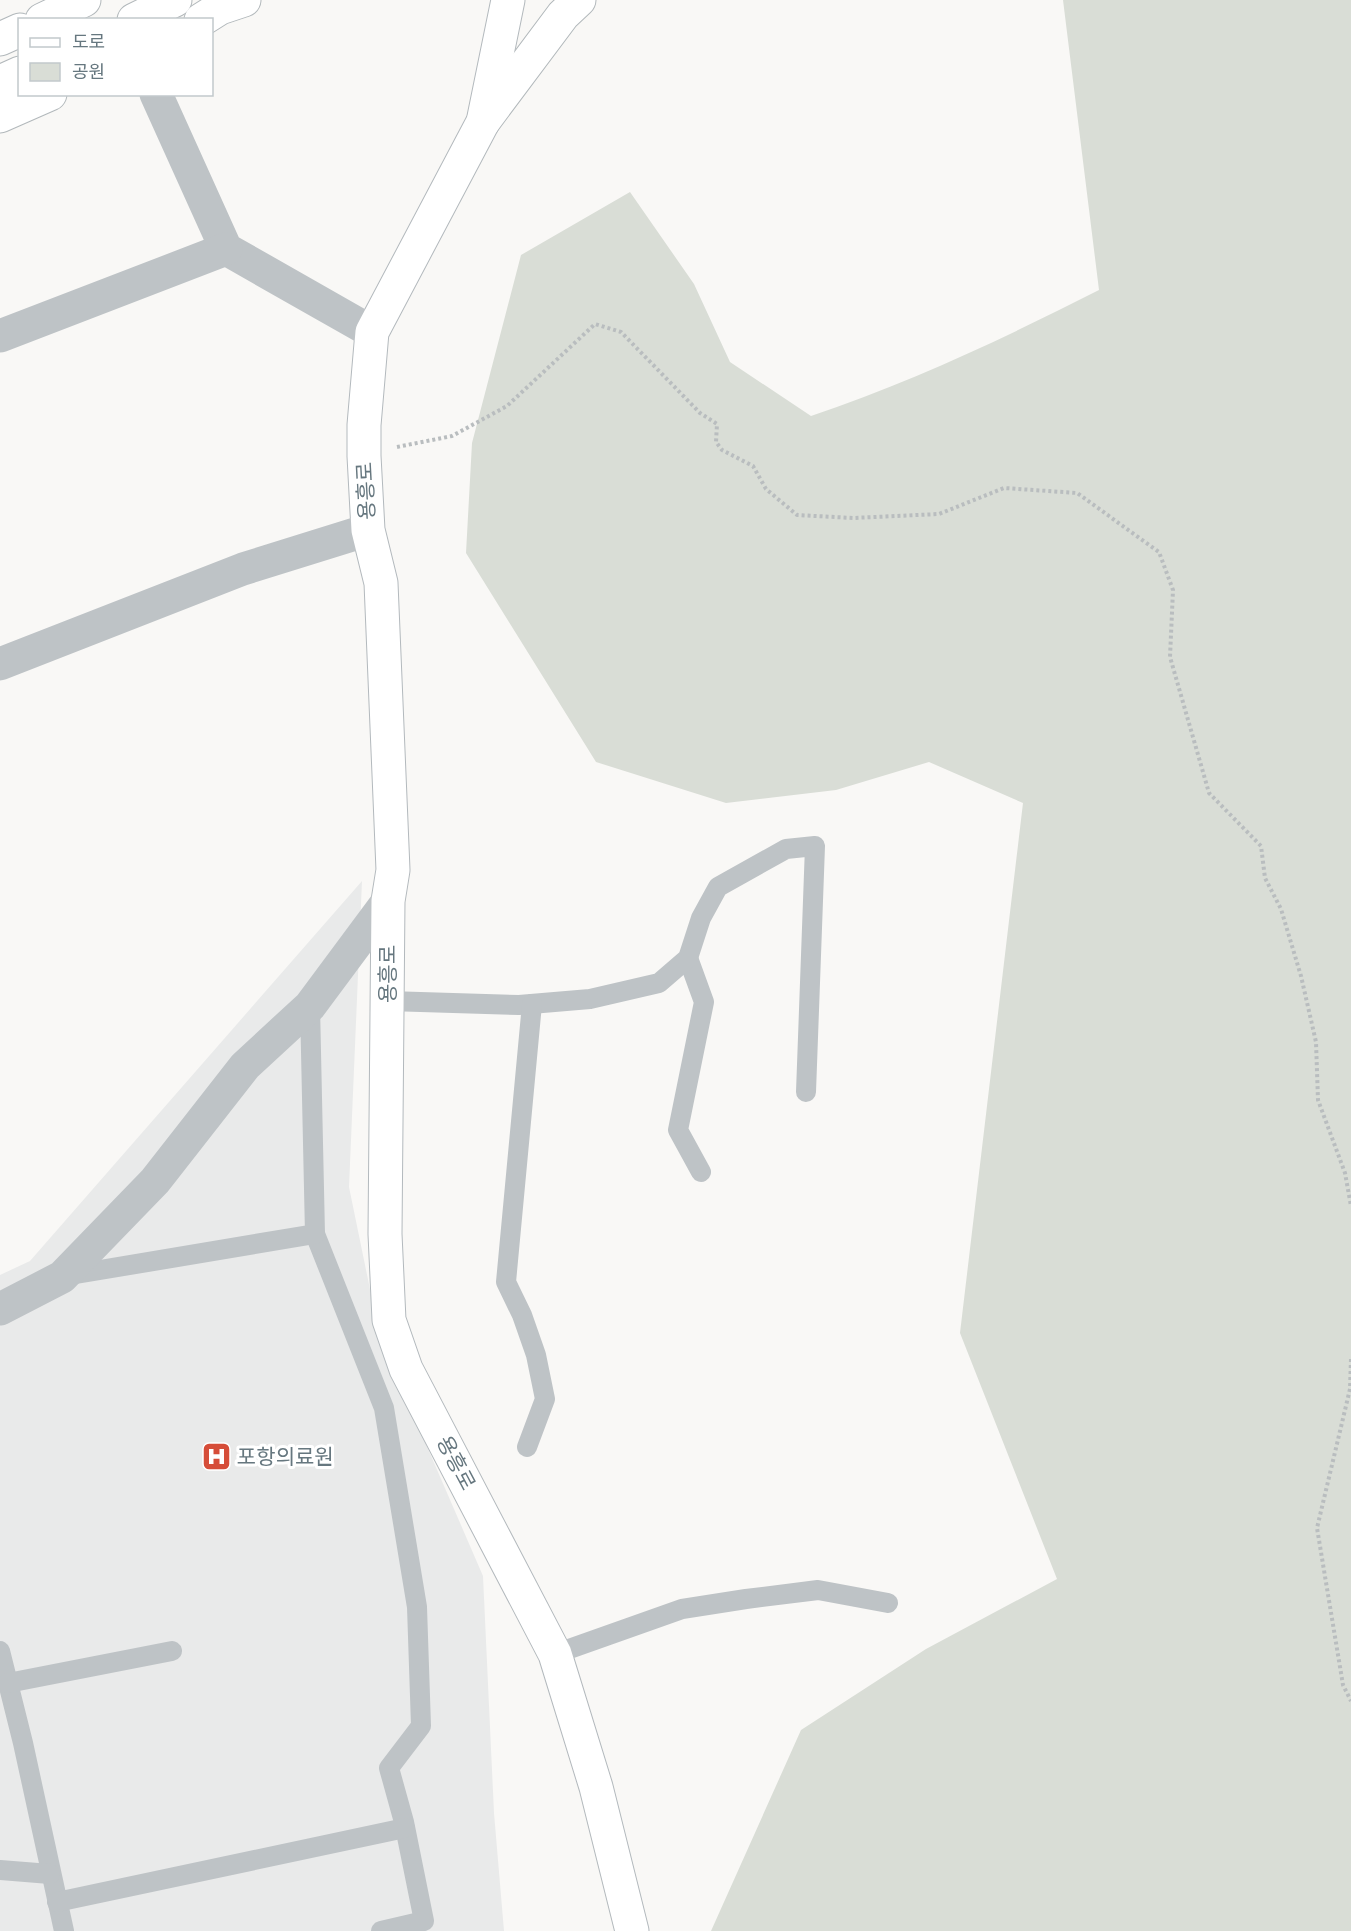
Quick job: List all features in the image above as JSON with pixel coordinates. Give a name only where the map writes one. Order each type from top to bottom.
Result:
[{"type":"street","points":[[46,18],[84,0]]},
{"type":"street","points":[[138,18],[175,0]]},
{"type":"street","points":[[204,18],[220,8],[244,0]]},
{"type":"street","name":"용흥로","points":[[508,0],[483,122],[372,332],[364,425],[364,456],[368,530],[381,584],[393,870],[388,901],[385,1234],[389,1320],[406,1369],[555,1653],[597,1787],[632,1931]]},
{"type":"street","points":[[483,122],[563,15],[579,0]]},
{"type":"street","points":[[0,39],[18,31]]},
{"type":"street","points":[[0,82],[18,74]]},
{"type":"street","points":[[0,116],[45,96]]},
{"type":"street","points":[[157,96],[226,249],[372,332]]},
{"type":"street","points":[[0,336],[226,249]]},
{"type":"street","points":[[0,664],[243,569],[368,530]]},
{"type":"street","points":[[0,1310],[62,1277],[154,1181],[245,1066],[310,1006],[388,901]]},
{"type":"lane","points":[[388,1001],[532,1004],[590,999],[659,983],[688,958],[701,918],[718,886],[786,849],[815,846],[806,1092]]},
{"type":"lane","points":[[688,958],[704,1002],[678,1130],[701,1172]]},
{"type":"lane","points":[[527,1447],[545,1399],[536,1355],[522,1316],[506,1282],[532,1004]]},
{"type":"lane","points":[[310,1006],[315,1234],[384,1408],[417,1607],[421,1726],[389,1768],[405,1828],[425,1926],[381,1931]]},
{"type":"lane","points":[[62,1277],[315,1234]]},
{"type":"lane","points":[[555,1653],[682,1609],[746,1599],[818,1590],[888,1603]]},
{"type":"lane","points":[[0,1651],[64,1931]]},
{"type":"lane","points":[[8,1683],[172,1651]]},
{"type":"lane","points":[[57,1902],[405,1828]]},
{"type":"lane","points":[[0,1870],[50,1874]]},
{"type":"path","points":[[364,456],[452,436],[507,406],[595,324],[621,332],[699,413],[717,424],[716,442],[722,450],[753,466],[766,489],[797,515],[853,518],[939,514],[1004,488],[1077,493],[1159,552],[1173,590],[1170,657],[1209,793],[1261,846],[1265,878],[1281,909],[1301,976],[1316,1042],[1318,1100],[1345,1173],[1351,1206]]},
{"type":"path","points":[[1351,1359],[1350,1389],[1317,1528],[1343,1685],[1351,1701]]},
{"type":"shaded area","name":"포항의료원","points":[[362,881],[349,1187],[380,1338],[483,1576],[494,1813],[504,1931],[0,1931],[0,1275],[30,1261]]},
{"type":"green space","points":[[1063,0],[1351,0],[1351,1931],[711,1931],[801,1730],[926,1649],[1057,1579],[960,1333],[1023,803],[929,762],[836,790],[726,803],[596,762],[466,553],[472,443],[521,255],[630,192],[694,284],[730,362],[811,416],[885,389],[957,358],[1099,290]]},
{"type":"place","name":"포항의료원","points":[[216,1457]]}]
